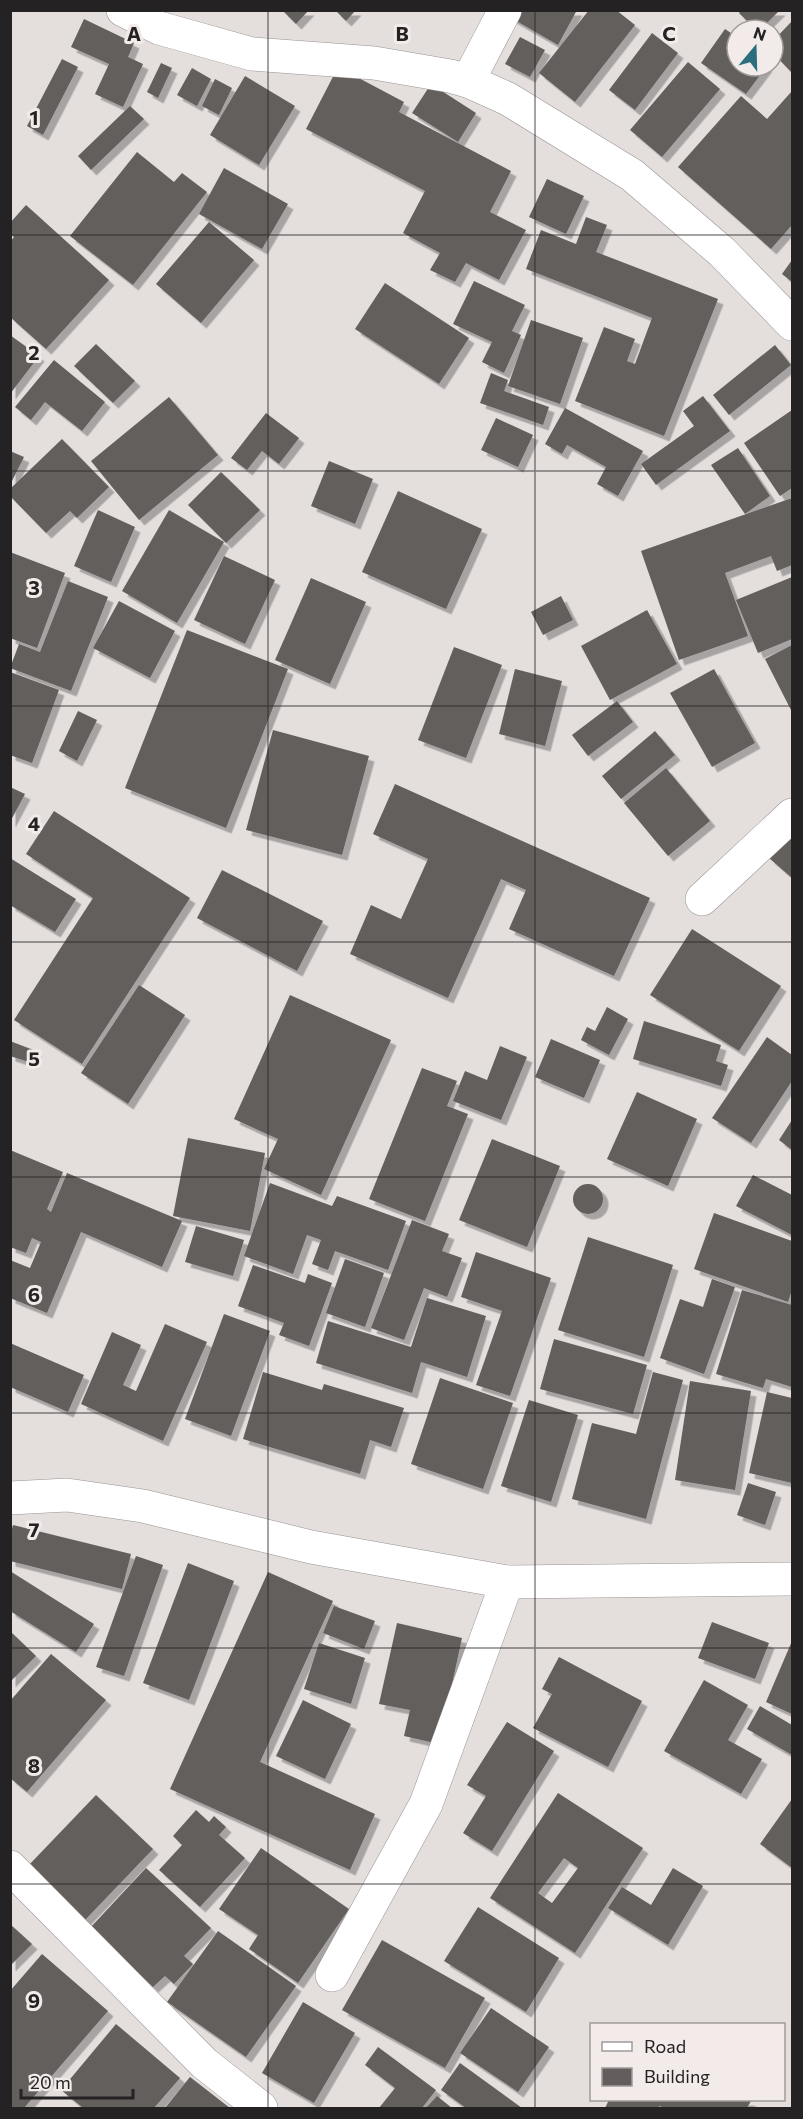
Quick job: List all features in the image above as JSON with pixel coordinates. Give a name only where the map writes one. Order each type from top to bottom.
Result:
[{"type":"street","points":[[123,10],[159,28],[252,54],[374,63],[468,81],[508,99],[632,175],[722,252],[792,324]]},
{"type":"street","points":[[468,81],[505,10]]},
{"type":"street","points":[[702,899],[792,815]]},
{"type":"street","points":[[10,1498],[66,1495],[143,1506],[311,1547],[507,1582],[792,1579]]},
{"type":"street","points":[[332,1975],[426,1804],[507,1582]]},
{"type":"street","points":[[10,1867],[204,2063],[261,2109]]},
{"type":"building","points":[[282,10],[309,10],[296,24]]},
{"type":"building","points":[[335,10],[356,10],[346,21]]},
{"type":"building","points":[[508,10],[577,10],[558,45],[506,15]]},
{"type":"building","points":[[589,10],[616,10],[635,25],[575,102],[539,73]]},
{"type":"building","points":[[741,10],[780,10],[772,18],[744,18],[739,13]]},
{"type":"building","points":[[84,19],[134,43],[128,57],[143,64],[123,107],[95,94],[109,64],[71,47]]},
{"type":"building","points":[[792,21],[792,73],[785,66],[785,28]]},
{"type":"building","points":[[725,29],[725,78],[758,78],[746,94],[701,63]]},
{"type":"building","points":[[652,33],[678,53],[635,110],[609,90]]},
{"type":"building","points":[[520,37],[545,50],[530,77],[505,64]]},
{"type":"building","points":[[62,59],[78,67],[43,135],[27,126]]},
{"type":"building","points":[[688,62],[720,89],[662,157],[630,130]]},
{"type":"building","points":[[161,63],[172,68],[158,98],[147,92]]},
{"type":"building","points":[[338,67],[404,102],[399,112],[511,171],[490,212],[526,230],[499,280],[466,263],[455,282],[430,270],[440,253],[403,233],[425,191],[306,129]]},
{"type":"building","points":[[192,68],[211,79],[197,106],[177,95]]},
{"type":"building","points":[[245,76],[295,106],[259,165],[210,135]]},
{"type":"building","points":[[215,79],[232,88],[219,115],[202,106]]},
{"type":"building","points":[[431,84],[476,113],[458,142],[412,113]]},
{"type":"building","points":[[792,91],[792,225],[771,249],[678,167],[741,96],[767,119]]},
{"type":"building","points":[[130,106],[144,119],[91,170],[78,156]]},
{"type":"building","points":[[137,152],[174,182],[182,173],[207,192],[133,285],[70,236]]},
{"type":"building","points":[[224,168],[288,204],[262,249],[199,214]]},
{"type":"building","points":[[547,179],[584,196],[566,234],[529,217]]},
{"type":"building","points":[[26,205],[109,280],[46,349],[10,317],[10,242],[14,237],[10,234],[10,223]]},
{"type":"building","points":[[586,217],[607,225],[596,252],[718,299],[664,436],[575,401],[604,327],[635,339],[627,361],[635,364],[652,318],[526,269],[541,230],[576,244]]},
{"type":"building","points":[[209,222],[254,260],[201,323],[156,284]]},
{"type":"building","points":[[792,260],[792,282],[782,274]]},
{"type":"building","points":[[474,281],[525,305],[512,331],[521,335],[504,373],[482,362],[492,342],[453,324]]},
{"type":"building","points":[[385,283],[469,338],[439,384],[355,329]]},
{"type":"building","points":[[531,320],[583,338],[560,404],[508,386]]},
{"type":"building","points":[[10,335],[39,356],[10,394]]},
{"type":"building","points":[[96,344],[135,381],[113,403],[74,366]]},
{"type":"building","points":[[775,345],[791,365],[729,415],[713,395]]},
{"type":"building","points":[[54,360],[105,402],[82,431],[45,402],[31,420],[15,407]]},
{"type":"building","points":[[491,373],[508,380],[504,391],[549,407],[543,425],[480,403]]},
{"type":"building","points":[[703,396],[730,431],[656,485],[641,464],[694,426],[683,411]]},
{"type":"building","points":[[169,397],[218,455],[139,520],[91,461]]},
{"type":"building","points":[[565,408],[643,451],[618,496],[597,484],[606,467],[567,445],[562,454],[545,444]]},
{"type":"building","points":[[792,410],[792,488],[780,496],[744,443]]},
{"type":"building","points":[[266,413],[299,438],[279,464],[262,451],[247,470],[231,458]]},
{"type":"building","points":[[496,418],[533,435],[518,467],[481,450]]},
{"type":"building","points":[[62,439],[109,487],[77,518],[70,511],[46,533],[10,496],[10,489]]},
{"type":"building","points":[[738,448],[770,496],[745,514],[711,465]]},
{"type":"building","points":[[10,451],[24,457],[10,485]]},
{"type":"building","points":[[329,461],[373,479],[355,524],[311,506]]},
{"type":"building","points":[[221,472],[260,510],[226,543],[188,505]]},
{"type":"building","points":[[398,491],[482,529],[446,609],[362,572]]},
{"type":"building","points":[[792,498],[792,565],[777,571],[771,556],[725,573],[748,636],[679,660],[641,551]]},
{"type":"building","points":[[98,510],[135,527],[111,582],[74,566]]},
{"type":"building","points":[[169,510],[224,542],[177,623],[122,591]]},
{"type":"building","points":[[10,552],[65,573],[37,648],[10,638]]},
{"type":"building","points":[[224,556],[275,580],[245,644],[194,620]]},
{"type":"building","points":[[792,577],[792,639],[758,653],[736,600]]},
{"type":"building","points":[[311,578],[366,602],[330,684],[275,660]]},
{"type":"building","points":[[68,581],[108,597],[71,691],[10,668],[19,644],[40,652]]},
{"type":"building","points":[[561,596],[573,620],[543,635],[531,612]]},
{"type":"building","points":[[119,601],[175,631],[150,678],[93,648]]},
{"type":"building","points":[[647,610],[677,664],[610,700],[581,646]]},
{"type":"building","points":[[187,630],[288,669],[226,828],[125,788]]},
{"type":"building","points":[[792,645],[792,709],[791,710],[765,659]]},
{"type":"building","points":[[454,647],[502,665],[466,758],[418,740]]},
{"type":"building","points":[[515,669],[562,681],[545,746],[499,734]]},
{"type":"building","points":[[714,669],[755,743],[712,767],[670,693]]},
{"type":"building","points":[[10,672],[59,690],[32,763],[10,755]]},
{"type":"building","points":[[617,701],[633,722],[588,756],[572,735]]},
{"type":"building","points":[[78,711],[97,720],[77,761],[59,751]]},
{"type":"building","points":[[273,730],[369,756],[342,855],[246,830]]},
{"type":"building","points":[[655,731],[675,755],[621,799],[602,776]]},
{"type":"building","points":[[666,768],[710,821],[668,856],[624,803]]},
{"type":"building","points":[[395,784],[650,898],[614,976],[509,929],[526,890],[501,879],[448,998],[350,954],[371,905],[401,919],[428,859],[373,834]]},
{"type":"building","points":[[10,787],[25,794],[10,822]]},
{"type":"building","points":[[54,811],[190,898],[82,1064],[14,1020],[93,898],[26,854]]},
{"type":"building","points":[[788,835],[792,839],[792,878],[769,858]]},
{"type":"building","points":[[10,858],[76,899],[55,932],[10,905]]},
{"type":"building","points":[[222,870],[323,921],[297,971],[197,918]]},
{"type":"building","points":[[692,929],[781,986],[739,1051],[650,995]]},
{"type":"building","points":[[139,985],[185,1015],[128,1104],[81,1073]]},
{"type":"building","points":[[290,995],[391,1040],[321,1195],[264,1169],[278,1139],[234,1119]]},
{"type":"building","points":[[607,1007],[628,1019],[609,1055],[581,1040],[587,1027],[595,1031]]},
{"type":"building","points":[[644,1021],[721,1045],[716,1061],[728,1065],[721,1086],[633,1059]]},
{"type":"building","points":[[767,1037],[792,1055],[792,1081],[751,1143],[712,1118]]},
{"type":"building","points":[[551,1039],[600,1060],[584,1098],[535,1077]]},
{"type":"building","points":[[10,1041],[36,1051],[32,1063],[10,1056]]},
{"type":"building","points":[[500,1046],[527,1057],[501,1120],[453,1101],[465,1071],[487,1080]]},
{"type":"building","points":[[422,1068],[457,1081],[447,1106],[468,1114],[425,1221],[369,1199]]},
{"type":"building","points":[[637,1092],[697,1119],[668,1186],[607,1159]]},
{"type":"building","points":[[792,1120],[792,1150],[779,1140]]},
{"type":"building","points":[[188,1138],[265,1153],[250,1231],[173,1216]]},
{"type":"building","points":[[492,1139],[560,1166],[527,1247],[459,1220]]},
{"type":"building","points":[[10,1150],[63,1172],[47,1209],[51,1212],[67,1173],[182,1221],[162,1267],[81,1232],[47,1313],[10,1298],[10,1260],[30,1268],[41,1242],[32,1238],[26,1253],[10,1247]]},
{"type":"building","points":[[753,1175],[792,1195],[792,1235],[736,1206]]},
{"type":"building","points":[[270,1183],[332,1206],[337,1196],[406,1221],[388,1270],[335,1251],[328,1270],[312,1264],[321,1240],[307,1235],[293,1274],[244,1256]]},
{"type":"building","points":[[588,1184],[598,1189],[603,1199],[598,1209],[588,1214],[578,1209],[573,1199],[578,1189]]},
{"type":"building","points":[[714,1213],[792,1241],[792,1290],[788,1302],[694,1269]]},
{"type":"building","points":[[412,1220],[449,1234],[442,1251],[462,1258],[447,1297],[424,1288],[404,1340],[371,1328]]},
{"type":"building","points":[[196,1226],[244,1240],[233,1276],[185,1262]]},
{"type":"building","points":[[588,1237],[673,1265],[644,1357],[558,1330]]},
{"type":"building","points":[[476,1252],[551,1278],[510,1396],[476,1385],[502,1311],[461,1297]]},
{"type":"building","points":[[345,1259],[384,1273],[365,1327],[326,1313]]},
{"type":"building","points":[[253,1265],[305,1283],[308,1274],[332,1283],[309,1346],[279,1335],[284,1323],[238,1306]]},
{"type":"building","points":[[712,1279],[735,1287],[704,1374],[660,1358],[680,1299],[703,1307]]},
{"type":"building","points":[[742,1290],[792,1305],[792,1387],[766,1379],[763,1388],[716,1374]]},
{"type":"building","points":[[427,1298],[486,1316],[467,1377],[421,1362],[412,1393],[316,1363],[328,1321],[411,1347]]},
{"type":"building","points":[[224,1314],[270,1331],[231,1436],[185,1419]]},
{"type":"building","points":[[165,1324],[207,1342],[163,1441],[81,1404],[112,1332],[141,1345],[123,1385],[136,1391]]},
{"type":"building","points":[[554,1339],[647,1365],[633,1414],[540,1389]]},
{"type":"building","points":[[10,1343],[84,1375],[68,1412],[10,1387]]},
{"type":"building","points":[[263,1372],[322,1390],[324,1384],[404,1408],[391,1447],[370,1440],[360,1474],[243,1439]]},
{"type":"building","points":[[653,1372],[683,1380],[646,1519],[572,1499],[592,1423],[636,1434]]},
{"type":"building","points":[[440,1378],[513,1403],[483,1489],[411,1464]]},
{"type":"building","points":[[690,1381],[751,1391],[735,1490],[675,1480]]},
{"type":"building","points":[[767,1392],[792,1398],[792,1483],[749,1473]]},
{"type":"building","points":[[529,1400],[578,1415],[551,1502],[501,1486]]},
{"type":"building","points":[[748,1483],[776,1492],[765,1525],[737,1515]]},
{"type":"building","points":[[13,1525],[131,1554],[122,1589],[10,1561],[10,1536]]},
{"type":"building","points":[[136,1556],[163,1565],[124,1676],[96,1667]]},
{"type":"building","points":[[188,1563],[234,1581],[189,1700],[143,1683]]},
{"type":"building","points":[[10,1571],[94,1624],[76,1652],[10,1611]]},
{"type":"building","points":[[268,1572],[333,1601],[260,1762],[375,1814],[350,1870],[170,1789]]},
{"type":"building","points":[[334,1606],[375,1621],[364,1649],[323,1633]]},
{"type":"building","points":[[712,1622],[769,1643],[755,1679],[698,1658]]},
{"type":"building","points":[[397,1623],[462,1638],[439,1744],[404,1736],[410,1710],[379,1704]]},
{"type":"building","points":[[10,1631],[36,1656],[10,1682]]},
{"type":"building","points":[[792,1641],[792,1714],[766,1702]]},
{"type":"building","points":[[319,1643],[365,1658],[351,1704],[304,1689]]},
{"type":"building","points":[[51,1654],[106,1700],[27,1792],[10,1778],[10,1701]]},
{"type":"building","points":[[559,1657],[642,1701],[608,1767],[533,1728],[552,1694],[542,1689]]},
{"type":"building","points":[[704,1680],[748,1705],[728,1740],[762,1759],[741,1794],[664,1751]]},
{"type":"building","points":[[303,1700],[351,1724],[325,1779],[276,1756]]},
{"type":"building","points":[[760,1706],[792,1725],[792,1755],[747,1729]]},
{"type":"building","points":[[507,1722],[554,1751],[492,1851],[463,1833],[486,1796],[467,1785]]},
{"type":"building","points":[[558,1793],[643,1848],[575,1953],[490,1898]],"holes":[[[564,1858],[578,1868],[552,1903],[538,1893]]]},
{"type":"building","points":[[96,1795],[153,1849],[85,1920],[28,1866]]},
{"type":"building","points":[[792,1799],[792,1868],[760,1844]]},
{"type":"building","points":[[196,1810],[209,1822],[214,1816],[226,1827],[219,1835],[245,1858],[200,1907],[159,1870],[182,1845],[173,1836]]},
{"type":"building","points":[[261,1848],[349,1909],[298,1983],[249,1949],[258,1935],[219,1909]]},
{"type":"building","points":[[146,1868],[211,1928],[184,1956],[193,1964],[174,1984],[165,1976],[153,1987],[90,1928]]},
{"type":"building","points":[[673,1868],[703,1886],[668,1945],[608,1908],[622,1887],[651,1905]]},
{"type":"building","points":[[478,1907],[559,1958],[526,2012],[444,1961]]},
{"type":"building","points":[[10,1924],[32,1944],[10,1966]]},
{"type":"building","points":[[218,1931],[296,1986],[246,2057],[167,2002]]},
{"type":"building","points":[[382,1940],[485,1998],[445,2068],[342,2010]]},
{"type":"building","points":[[42,1954],[108,2011],[24,2108],[10,2108],[10,1991]]},
{"type":"building","points":[[303,2002],[355,2033],[314,2103],[262,2073]]},
{"type":"building","points":[[491,2008],[549,2047],[518,2092],[460,2053]]},
{"type":"building","points":[[116,2024],[180,2078],[154,2108],[83,2108],[61,2090]]},
{"type":"building","points":[[378,2047],[436,2090],[422,2108],[379,2108],[395,2088],[365,2065]]},
{"type":"building","points":[[460,2063],[522,2108],[466,2108],[441,2090]]},
{"type":"building","points":[[190,2077],[230,2108],[165,2108]]},
{"type":"building","points":[[437,2096],[452,2108],[426,2108]]},
{"type":"building","points":[[608,2101],[751,2101],[747,2108],[665,2108],[659,2106],[658,2108],[605,2108]]}]
